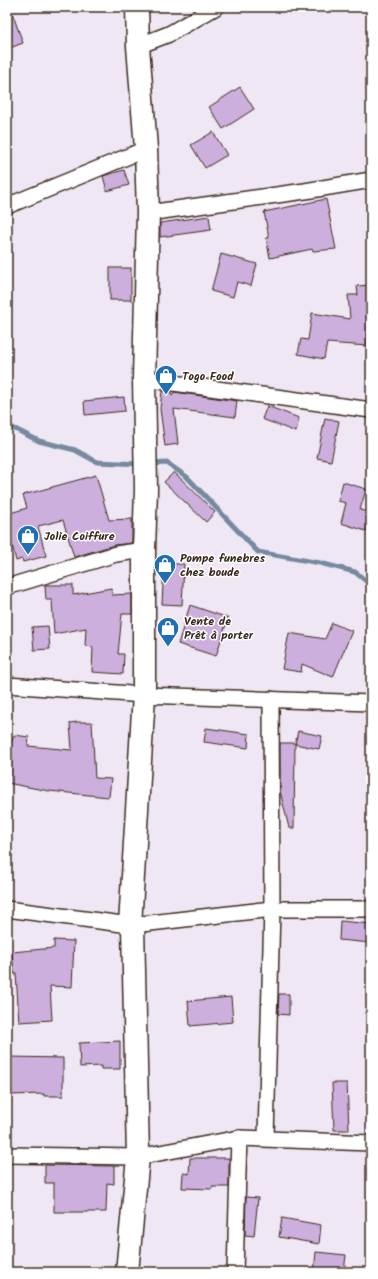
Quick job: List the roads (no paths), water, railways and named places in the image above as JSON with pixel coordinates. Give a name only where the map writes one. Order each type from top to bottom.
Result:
[{"type":"street","points":[[127,1272],[138,1158],[132,925],[144,695],[144,550],[146,489],[144,379],[148,213],[146,149],[138,46],[137,7]]},
{"type":"street","points":[[138,46],[169,34],[216,7]]},
{"type":"street","points":[[7,206],[146,149]]},
{"type":"street","points":[[148,213],[305,191],[371,180]]},
{"type":"street","points":[[144,379],[371,410]]},
{"type":"street","points":[[7,587],[116,554],[144,550]]},
{"type":"street","points":[[7,686],[144,695],[371,703]]},
{"type":"street","points":[[266,1138],[272,909],[270,699]]},
{"type":"street","points":[[7,908],[132,925],[272,909],[371,909]]},
{"type":"street","points":[[235,1272],[239,1138]]},
{"type":"street","points":[[7,1155],[138,1158],[239,1138],[371,1143]]},
{"type":"waterway","points":[[7,425],[39,441],[75,450],[97,462],[141,464]]},
{"type":"waterway","points":[[151,464],[167,463],[187,477],[258,552],[320,563],[355,572],[371,585]]},
{"type":"place","name":"Togo Food","points":[[166,396]]},
{"type":"place","name":"Jolie Coiffure","points":[[28,556]]},
{"type":"place","name":"Pompe funebres chez boude","points":[[165,584]]},
{"type":"place","name":"Vente de Prêt à porter","points":[[168,648]]}]
